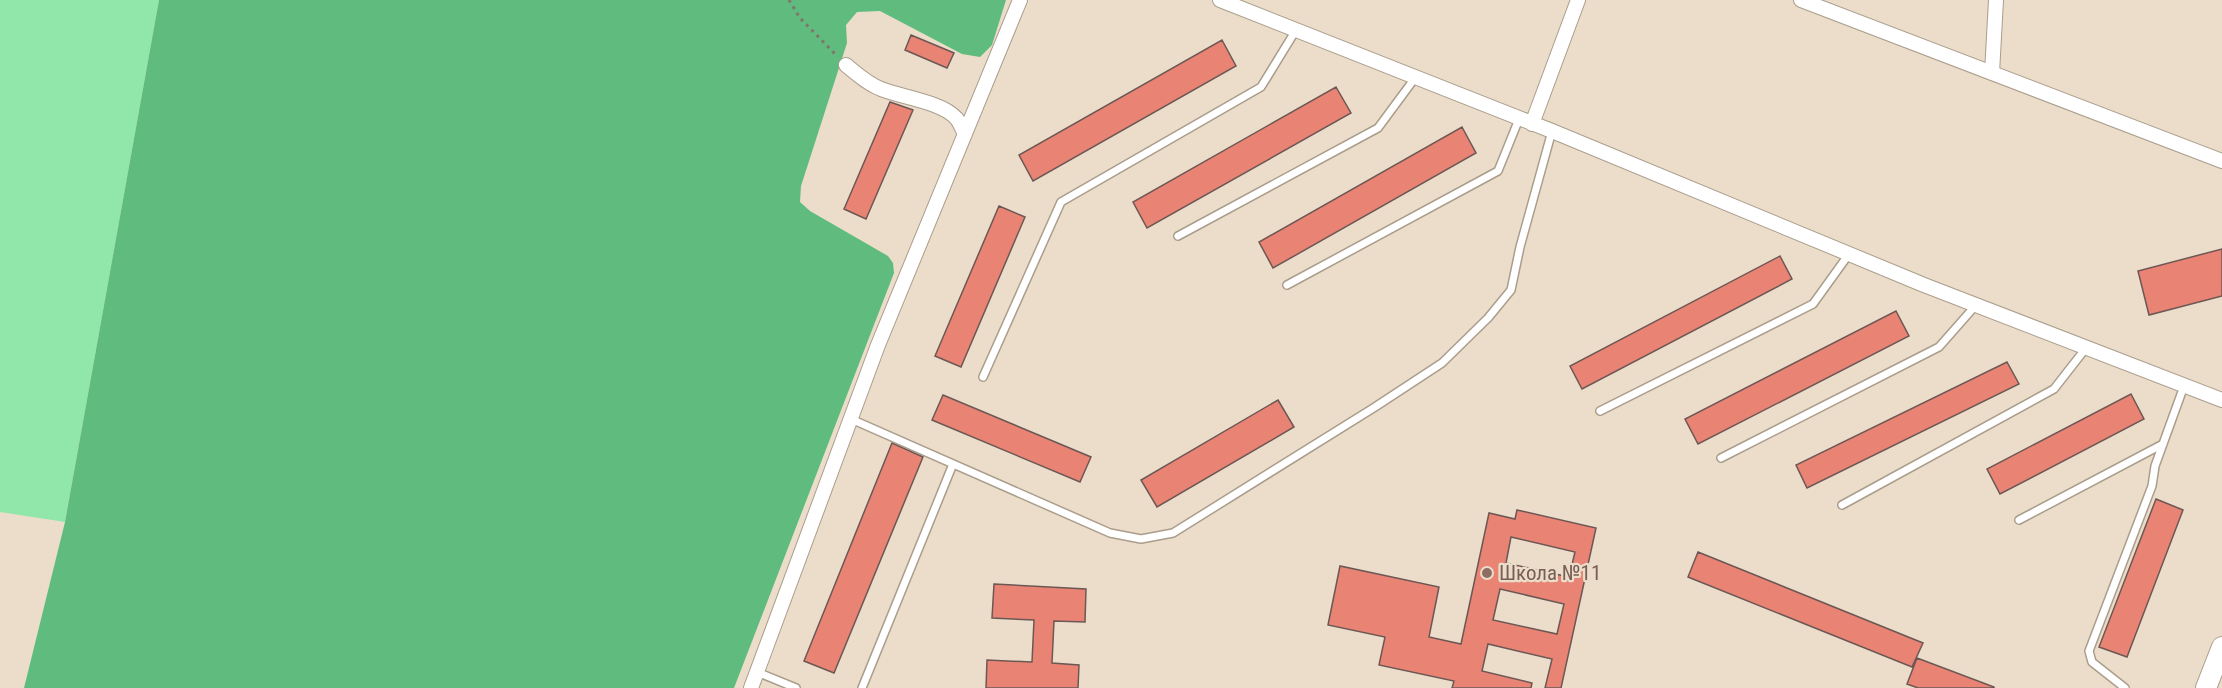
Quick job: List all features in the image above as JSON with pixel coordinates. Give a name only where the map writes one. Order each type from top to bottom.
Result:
[{"type":"street","points":[[751,688],[878,345],[1020,0]]},
{"type":"street","points":[[1220,0],[1552,131],[1976,305],[2222,400]]},
{"type":"street","points":[[1526,122],[1578,0]]},
{"type":"street","points":[[1801,0],[2222,161]]},
{"type":"street","points":[[1992,73],[1996,0]]},
{"type":"street","points":[[846,65],[880,89],[949,112],[957,119],[965,134]]},
{"type":"street","points":[[2206,688],[2222,647]]},
{"type":"lane","points":[[984,377],[1061,202],[1261,87],[1296,30]]},
{"type":"lane","points":[[1178,236],[1378,128],[1415,78]]},
{"type":"lane","points":[[1287,285],[1498,171],[1526,122]]},
{"type":"lane","points":[[851,419],[1110,533],[1141,539],[1173,533],[1442,363],[1488,318],[1511,290],[1520,247],[1552,131]]},
{"type":"lane","points":[[1600,411],[1813,304],[1849,254]]},
{"type":"lane","points":[[1721,458],[1939,347],[1976,305]]},
{"type":"lane","points":[[1842,505],[2054,389],[2086,348]]},
{"type":"lane","points":[[2125,688],[2092,662],[2089,651],[2152,486],[2154,466],[2184,386]]},
{"type":"lane","points":[[2019,520],[2163,444]]},
{"type":"lane","points":[[862,688],[953,464]]},
{"type":"lane","points":[[757,672],[796,688]]},
{"type":"path","points":[[789,0],[800,18],[846,65]]},
{"type":"green space","points":[[0,0],[159,0],[65,522],[0,512]]},
{"type":"green space","points":[[159,0],[1006,0],[992,45],[980,57],[962,54],[880,11],[857,12],[846,25],[847,43],[801,186],[800,202],[810,211],[888,256],[893,263],[894,273],[734,688],[24,688],[65,522]]},
{"type":"building","points":[[911,35],[954,53],[947,68],[905,50]]},
{"type":"building","points":[[1222,40],[1236,66],[1033,181],[1019,155]]},
{"type":"building","points":[[1336,87],[1351,113],[1147,228],[1133,202]]},
{"type":"building","points":[[890,102],[913,110],[866,219],[844,209]]},
{"type":"building","points":[[1462,127],[1476,153],[1273,268],[1259,242]]},
{"type":"building","points":[[999,206],[1025,217],[961,367],[935,356]]},
{"type":"building","points":[[2222,249],[2222,296],[2149,315],[2138,271]]},
{"type":"building","points":[[1780,256],[1792,279],[1582,389],[1570,366]]},
{"type":"building","points":[[1896,311],[1909,336],[1698,444],[1685,419]]},
{"type":"building","points":[[2007,362],[2019,384],[1807,488],[1796,465]]},
{"type":"building","points":[[2131,394],[2144,419],[2000,494],[1987,469]]},
{"type":"building","points":[[943,395],[1091,457],[1080,482],[932,420]]},
{"type":"building","points":[[1278,400],[1294,427],[1157,507],[1141,480]]},
{"type":"building","points":[[892,443],[923,457],[834,673],[804,661]]},
{"type":"building","points":[[2156,499],[2183,510],[2127,657],[2099,647]]},
{"type":"building","points":[[1517,510],[1596,528],[1561,688],[1545,688],[1552,659],[1488,644],[1482,671],[1532,683],[1531,688],[1452,688],[1454,681],[1379,665],[1385,637],[1328,625],[1340,566],[1439,587],[1429,637],[1461,644],[1489,513],[1515,519]],"holes":[[[1511,537],[1575,552],[1569,577],[1506,563]],[[1500,589],[1564,604],[1557,634],[1493,620]]]},
{"type":"building","points":[[1698,552],[1923,643],[1912,667],[1688,577]]},
{"type":"building","points":[[994,584],[1086,589],[1085,622],[1054,621],[1052,663],[1079,665],[1078,688],[986,688],[987,660],[1032,662],[1034,620],[992,618]]},
{"type":"building","points":[[1917,658],[1994,688],[1918,688],[1907,684]]},
{"type":"place","name":"Школа №11","points":[[1487,573]]}]
